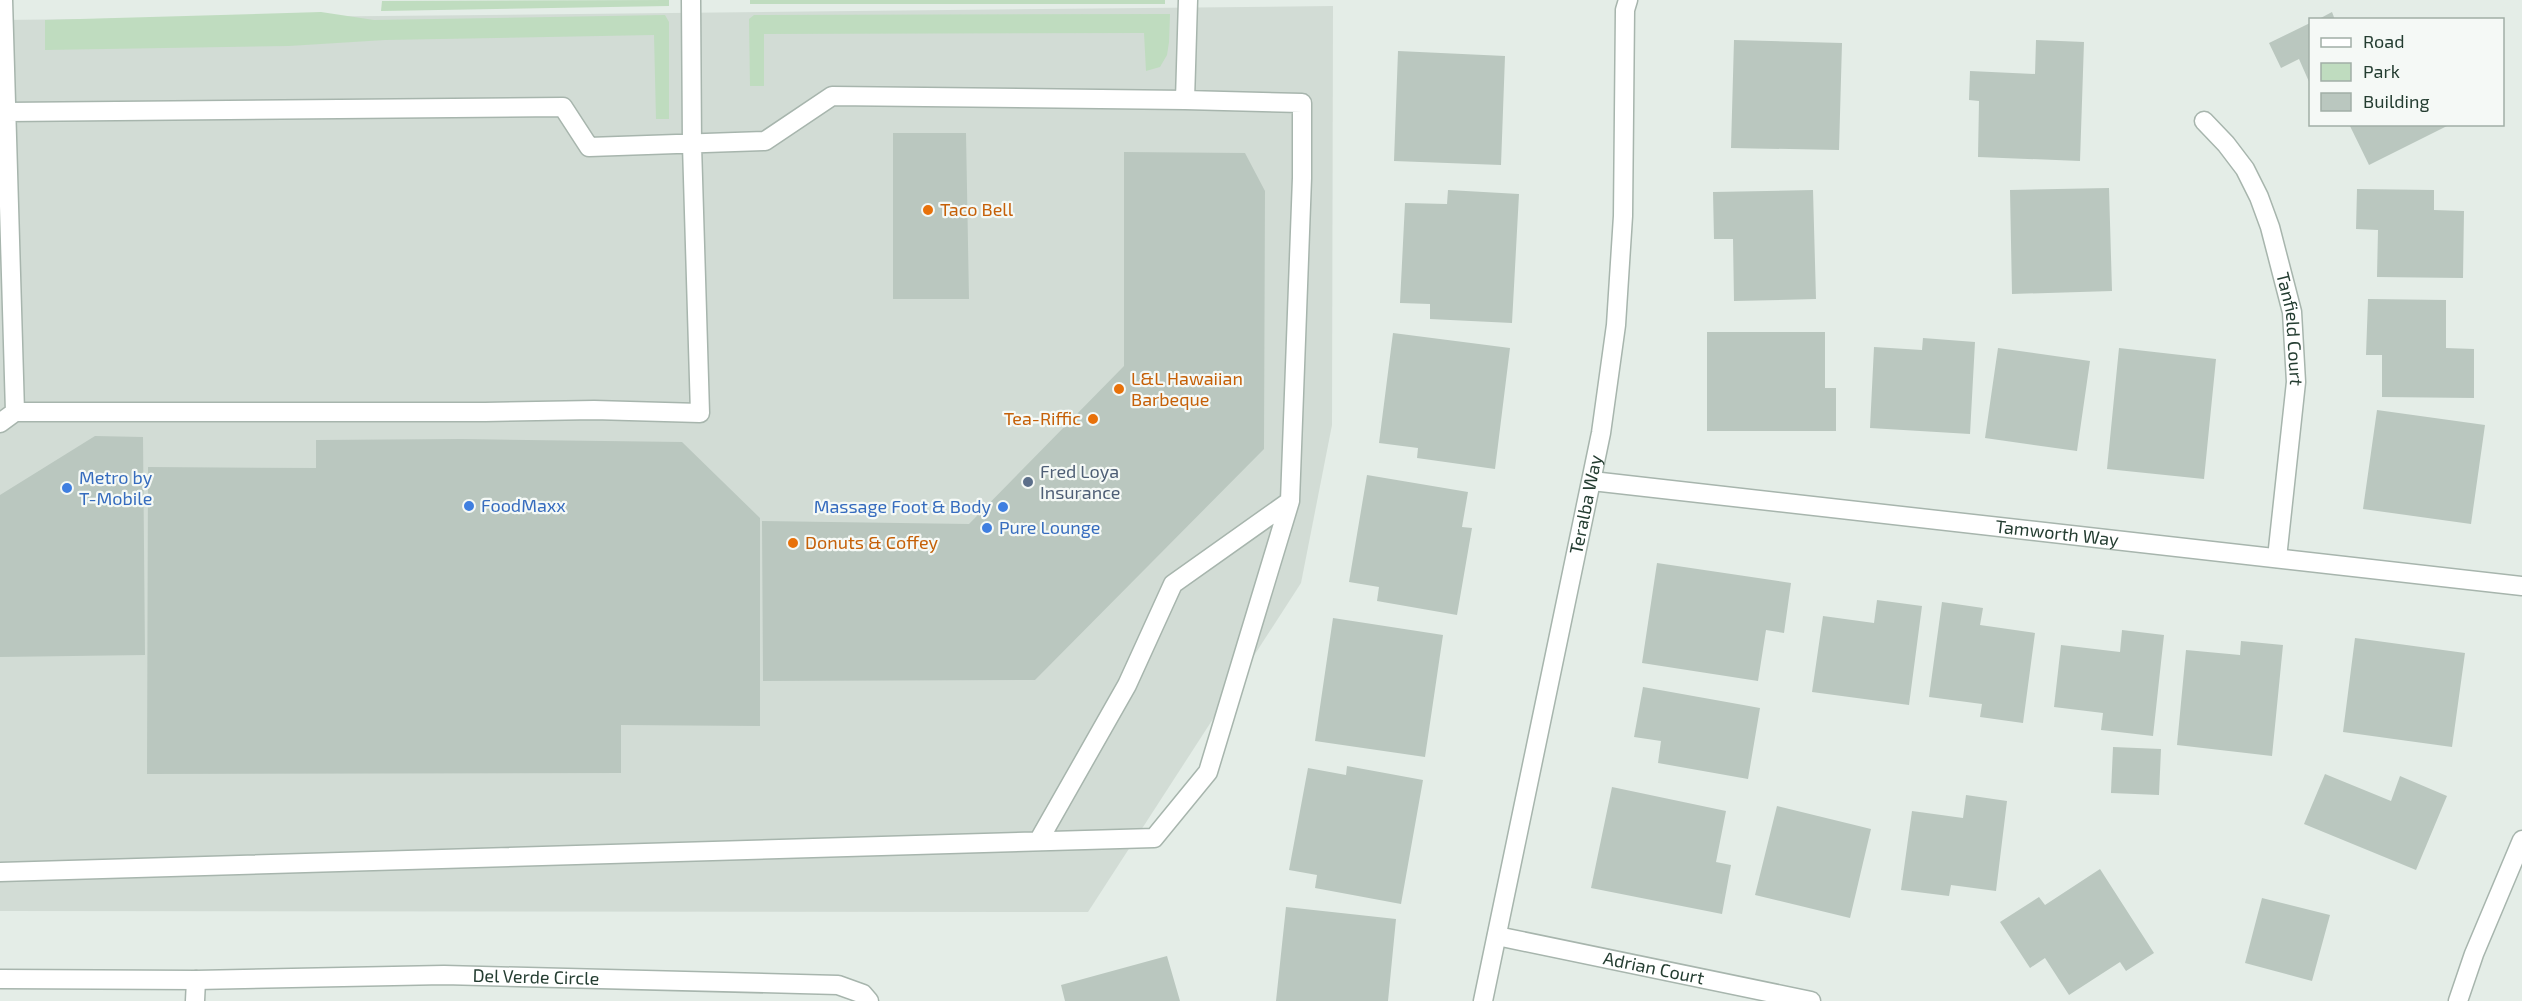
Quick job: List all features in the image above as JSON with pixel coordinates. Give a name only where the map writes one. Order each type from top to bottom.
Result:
[{"type":"street","points":[[3,0],[6,112],[7,417],[594,410],[700,413],[692,145],[691,0]]},
{"type":"street","points":[[1185,100],[1188,0]]},
{"type":"street","name":"Teralba Way","points":[[1484,1001],[1592,481],[1616,325],[1623,216],[1625,9],[1628,0]]},
{"type":"street","points":[[0,872],[1154,838],[1208,772],[1290,501],[1302,178],[1302,103],[832,96],[765,141],[589,147],[563,107],[6,112]]},
{"type":"street","name":"Tanfield Court","points":[[2204,121],[2245,169],[2259,197],[2276,247],[2292,312],[2296,382],[2277,558]]},
{"type":"street","name":"Tamworth Way","points":[[1592,481],[2522,586]]},
{"type":"street","points":[[1039,840],[1127,685],[1173,584],[1290,501]]},
{"type":"street","points":[[2458,1001],[2474,954],[2522,840]]},
{"type":"street","name":"Adrian Court","points":[[1497,936],[1811,1001]]},
{"type":"street","name":"Del Verde Circle","points":[[0,979],[196,980],[444,975],[838,985],[863,994],[869,1001]]},
{"type":"street","points":[[195,1001],[196,980]]},
{"type":"shaded area","points":[[1333,6],[1332,425],[1301,583],[1088,912],[0,911],[0,20]]},
{"type":"green space","points":[[669,0],[669,6],[381,11],[382,1]]},
{"type":"green space","points":[[750,0],[1165,0],[1165,4],[750,4]]},
{"type":"green space","points":[[321,12],[374,20],[665,15],[669,22],[669,119],[656,119],[654,35],[385,40],[289,46],[45,50],[45,20]]},
{"type":"green space","points":[[1170,14],[1167,55],[1160,67],[1146,71],[1144,33],[764,34],[764,86],[750,86],[749,19],[754,15]]},
{"type":"building","points":[[2332,12],[2334,18],[2321,18]]},
{"type":"building","points":[[2309,23],[2309,82],[2299,59],[2281,68],[2269,43]]},
{"type":"building","points":[[1734,40],[1842,43],[1839,150],[1731,148]]},
{"type":"building","points":[[2036,40],[2084,42],[2080,161],[1978,157],[1979,101],[1969,100],[1970,71],[2035,74]]},
{"type":"building","points":[[1398,51],[1505,56],[1501,165],[1394,161]]},
{"type":"building","points":[[2350,126],[2447,126],[2369,165]]},
{"type":"building","points":[[893,133],[966,133],[969,299],[893,299]]},
{"type":"building","points":[[1124,152],[1245,153],[1265,191],[1264,449],[1035,680],[763,681],[762,521],[969,524],[1124,366]]},
{"type":"building","points":[[2109,188],[2112,291],[2012,294],[2010,190]]},
{"type":"building","points":[[2357,189],[2434,190],[2434,210],[2464,211],[2463,278],[2377,277],[2378,230],[2356,229]]},
{"type":"building","points":[[1448,190],[1519,194],[1512,323],[1430,319],[1430,304],[1400,303],[1405,203],[1447,204]]},
{"type":"building","points":[[1813,190],[1816,299],[1734,301],[1733,239],[1714,239],[1713,192]]},
{"type":"building","points":[[2368,299],[2446,300],[2446,348],[2474,349],[2474,398],[2382,397],[2382,355],[2366,355]]},
{"type":"building","points":[[1707,332],[1825,332],[1825,388],[1836,388],[1836,431],[1707,431]]},
{"type":"building","points":[[1393,333],[1510,348],[1495,469],[1417,458],[1418,448],[1379,443]]},
{"type":"building","points":[[1923,338],[1975,342],[1970,434],[1870,428],[1874,347],[1922,350]]},
{"type":"building","points":[[1998,348],[2090,361],[2077,451],[1985,438]]},
{"type":"building","points":[[2119,348],[2216,359],[2204,479],[2107,469]]},
{"type":"building","points":[[2377,410],[2485,425],[2471,524],[2363,509]]},
{"type":"building","points":[[95,436],[143,437],[145,655],[0,657],[0,495]]},
{"type":"building","points":[[316,440],[682,442],[760,518],[760,726],[621,725],[621,773],[147,774],[148,467],[316,468]]},
{"type":"building","points":[[1367,475],[1468,492],[1462,527],[1472,528],[1457,615],[1377,601],[1379,587],[1349,582]]},
{"type":"building","points":[[1657,563],[1791,583],[1784,633],[1766,630],[1758,681],[1642,663]]},
{"type":"building","points":[[1877,600],[1922,606],[1909,705],[1812,692],[1823,616],[1874,623]]},
{"type":"building","points":[[1942,602],[1983,608],[1980,625],[2035,633],[2023,723],[1980,717],[1982,704],[1929,697]]},
{"type":"building","points":[[1333,618],[1443,635],[1425,757],[1315,741]]},
{"type":"building","points":[[2122,630],[2164,635],[2153,736],[2101,730],[2103,713],[2054,707],[2061,645],[2120,652]]},
{"type":"building","points":[[2355,638],[2465,653],[2452,747],[2343,732]]},
{"type":"building","points":[[2241,641],[2283,645],[2272,756],[2177,745],[2186,650],[2240,655]]},
{"type":"building","points":[[1643,687],[1760,708],[1748,779],[1658,763],[1661,741],[1634,737]]},
{"type":"building","points":[[2113,747],[2161,749],[2159,795],[2111,793]]},
{"type":"building","points":[[1347,766],[1423,780],[1401,904],[1315,888],[1317,875],[1289,870],[1308,768],[1346,775]]},
{"type":"building","points":[[2325,774],[2391,801],[2400,776],[2447,796],[2416,870],[2304,824]]},
{"type":"building","points":[[1612,787],[1726,811],[1716,862],[1731,865],[1722,914],[1591,888]]},
{"type":"building","points":[[1966,795],[2007,801],[1996,891],[1951,885],[1949,896],[1901,890],[1912,811],[1963,818]]},
{"type":"building","points":[[1777,806],[1871,829],[1850,918],[1755,895]]},
{"type":"building","points":[[2100,869],[2154,953],[2126,971],[2120,962],[2069,995],[2045,958],[2030,968],[2000,922],[2039,897],[2045,905]]},
{"type":"building","points":[[2262,898],[2330,915],[2312,981],[2245,963]]},
{"type":"building","points":[[1286,907],[1396,919],[1388,1001],[1276,1001]]},
{"type":"building","points":[[1167,956],[1180,1001],[1065,1001],[1061,985]]},
{"type":"place","name":"Taco Bell","points":[[928,210]]},
{"type":"place","name":"L&L Hawaiian Barbeque","points":[[1119,389]]},
{"type":"place","name":"Tea-Riffic","points":[[1093,419]]},
{"type":"place","name":"Fred Loya Insurance","points":[[1028,482]]},
{"type":"place","name":"Metro by T-Mobile","points":[[67,488]]},
{"type":"place","name":"FoodMaxx","points":[[469,506]]},
{"type":"place","name":"Massage Foot & Body","points":[[1003,507]]},
{"type":"place","name":"Pure Lounge","points":[[987,528]]},
{"type":"place","name":"Donuts & Coffey","points":[[793,543]]}]
